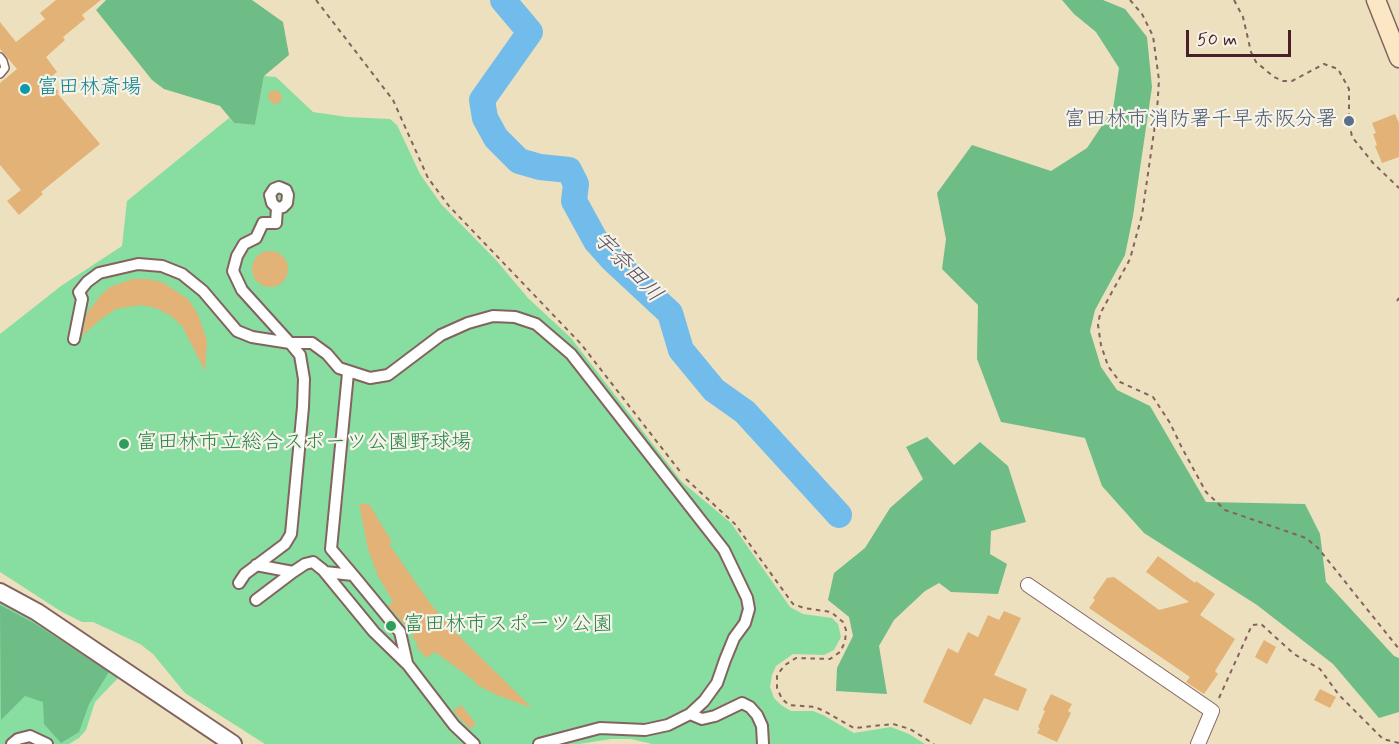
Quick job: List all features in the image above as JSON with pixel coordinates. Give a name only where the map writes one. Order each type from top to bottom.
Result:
[{"type":"main road","points":[[1376,0],[1399,57]]},
{"type":"street","points":[[239,583],[245,574],[285,544],[291,534],[304,379],[300,355],[242,290],[233,271],[237,256],[244,244],[256,237],[263,223],[276,223],[277,208]]},
{"type":"street","points":[[74,339],[82,299],[79,292],[87,282],[99,273],[138,264],[162,266],[182,274],[203,291],[237,331],[252,337],[290,343],[312,343],[327,354],[339,368],[348,373],[370,378],[388,375],[441,334],[493,316],[515,317],[536,324],[571,354],[724,550],[747,598],[749,609],[745,623],[734,638],[717,683],[704,701],[690,714],[668,724],[645,730],[600,728],[539,744]]},
{"type":"street","points":[[348,373],[331,549],[400,632],[408,665]]},
{"type":"street","points":[[256,600],[304,564],[313,562],[325,572],[374,632],[408,665],[454,725],[474,744]]},
{"type":"street","points":[[256,565],[293,572]]},
{"type":"street","points":[[325,572],[353,575]]},
{"type":"street","points":[[1028,585],[1212,711],[1198,744]]},
{"type":"street","points":[[0,592],[37,612],[232,744]]},
{"type":"street","points":[[690,714],[702,718],[715,716],[742,703],[750,707],[757,715],[762,726],[764,744]]},
{"type":"street","points":[[12,744],[18,739],[30,736],[47,744]]},
{"type":"lane","points":[[0,57],[5,68],[0,74]]},
{"type":"path","points":[[1131,0],[1142,14],[1153,36],[1159,80],[1157,111],[1142,215],[1130,260],[1100,314],[1098,325],[1101,345],[1108,366],[1120,382],[1153,397],[1170,423],[1206,492],[1225,510],[1306,538],[1318,548],[1399,649]]},
{"type":"path","points":[[1234,0],[1243,17],[1251,52],[1256,62],[1274,77],[1283,81],[1292,81],[1324,64],[1338,69],[1349,89],[1349,121],[1352,137],[1373,164],[1399,188]]},
{"type":"path","points":[[1212,711],[1252,625],[1261,624],[1294,654],[1320,669],[1339,695],[1383,739],[1399,743]]},
{"type":"green space","points":[[106,0],[252,0],[283,22],[289,55],[264,76],[255,125],[234,123],[220,106],[164,89],[152,80],[96,10]]},
{"type":"green space","points":[[1062,0],[1103,0],[1125,9],[1147,37],[1152,87],[1133,216],[1125,255],[1095,310],[1090,331],[1101,367],[1117,390],[1150,406],[1206,502],[1305,504],[1320,534],[1326,582],[1394,656],[1399,658],[1399,712],[1379,718],[1333,664],[1257,605],[1144,533],[1102,486],[1085,438],[1001,422],[977,359],[978,305],[942,269],[946,239],[937,193],[972,145],[1051,171],[1087,148],[1113,109],[1119,68],[1096,32],[1074,14]]},
{"type":"green space","points":[[264,76],[276,77],[313,112],[347,117],[390,119],[397,125],[420,174],[441,204],[496,260],[528,298],[571,338],[682,482],[731,523],[790,607],[803,614],[832,618],[838,624],[841,637],[834,650],[824,655],[793,654],[776,666],[770,687],[774,698],[791,711],[813,711],[854,733],[891,727],[925,744],[652,744],[631,739],[611,739],[579,744],[265,744],[185,693],[153,654],[140,644],[93,622],[82,622],[62,612],[0,572],[0,334],[61,286],[122,246],[127,201],[229,118],[234,123],[255,125]]},
{"type":"green space","points":[[927,437],[954,465],[980,442],[1008,466],[1026,522],[991,531],[990,554],[1007,564],[998,594],[951,592],[939,583],[925,591],[894,620],[879,646],[887,694],[836,691],[837,668],[853,636],[849,617],[828,600],[834,573],[865,548],[890,508],[923,479],[906,447]]},
{"type":"green space","points":[[0,599],[23,611],[120,676],[95,702],[86,730],[69,744],[0,744]]},
{"type":"green space","points":[[0,605],[34,623],[109,672],[89,704],[79,732],[61,743],[44,724],[43,702],[25,696],[1,720]]},
{"type":"building","name":"富田林斎場","points":[[56,0],[101,0],[82,15],[85,19],[63,37],[65,40],[46,57],[57,72],[48,79],[100,144],[41,192],[43,194],[19,215],[7,201],[21,190],[0,165],[0,83],[17,69],[0,49],[0,22],[16,42],[45,19],[40,13]]},
{"type":"building","points":[[277,90],[282,96],[280,103],[273,104],[268,98],[270,91]]},
{"type":"building","points":[[1395,114],[1399,123],[1399,157],[1382,163],[1375,146],[1377,145],[1373,134],[1376,133],[1372,123]]},
{"type":"building","points":[[270,251],[283,256],[288,269],[283,282],[270,287],[257,282],[252,269],[257,256]]},
{"type":"building","points":[[132,279],[162,282],[188,299],[198,314],[207,341],[205,371],[182,326],[171,316],[156,308],[141,305],[116,309],[82,336],[87,313],[100,296],[110,287]]},
{"type":"building","points":[[359,504],[369,504],[392,542],[389,544],[430,603],[453,630],[532,708],[475,684],[476,682],[435,652],[426,658],[416,646],[418,644],[412,637],[414,635],[388,606],[393,602],[377,574],[368,549]]},
{"type":"building","points":[[1158,556],[1195,583],[1196,581],[1215,594],[1200,615],[1235,639],[1215,671],[1218,674],[1204,694],[1186,682],[1190,677],[1089,608],[1107,578],[1114,577],[1159,610],[1189,602],[1146,572]]},
{"type":"building","points":[[1004,611],[1021,618],[994,675],[1027,689],[1018,711],[984,698],[971,725],[923,702],[948,648],[958,653],[968,632],[978,637],[988,615],[999,620]]},
{"type":"building","points":[[1264,640],[1276,647],[1267,664],[1255,657]]},
{"type":"building","points":[[1320,689],[1336,697],[1330,708],[1314,700]]},
{"type":"building","points":[[1051,694],[1072,704],[1068,711],[1071,713],[1057,742],[1037,733],[1045,711],[1043,710]]},
{"type":"building","points":[[461,705],[476,724],[470,729],[453,711]]},
{"type":"waterway","name":"宇奈田川","points":[[503,0],[530,32],[482,100],[485,118],[496,138],[519,161],[540,167],[569,170],[576,184],[574,201],[596,241],[670,313],[681,350],[714,390],[745,412],[839,515]]},
{"type":"place","name":"富田林斎場","points":[[25,89]]},
{"type":"place","name":"富田林市消防署千早赤阪分署","points":[[1349,121]]},
{"type":"place","name":"富田林市立総合スポーツ公園野球場","points":[[124,444]]},
{"type":"place","name":"富田林市スポーツ公園","points":[[391,626]]}]
